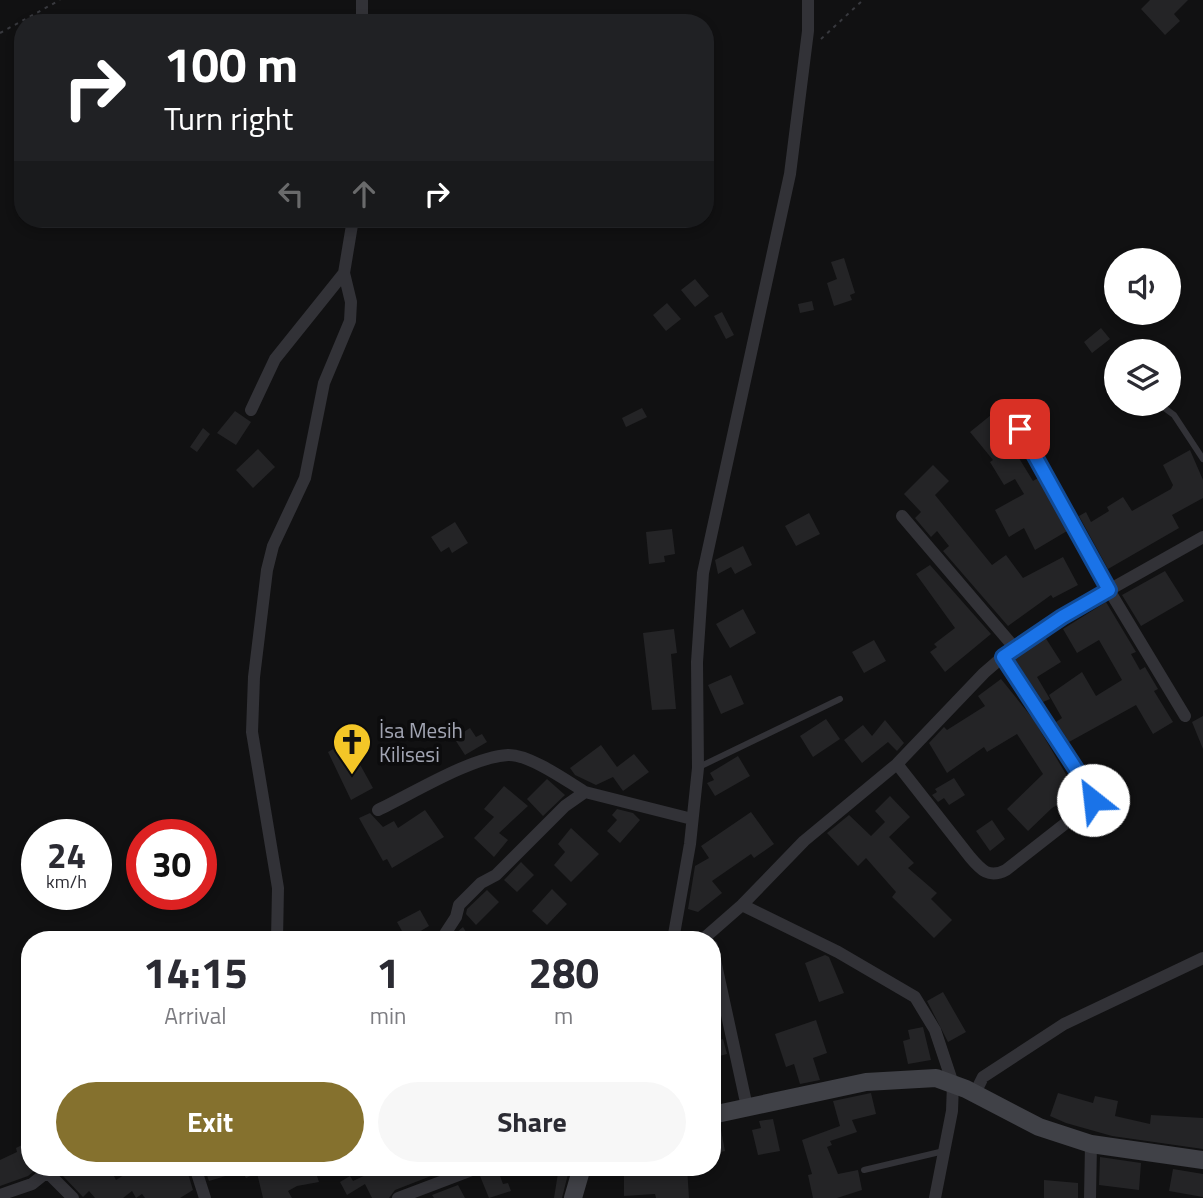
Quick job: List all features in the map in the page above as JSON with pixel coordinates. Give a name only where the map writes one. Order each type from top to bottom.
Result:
[{"type":"street","points":[[674,931],[698,768],[697,662],[703,573],[790,174],[808,31],[808,0]]},
{"type":"street","points":[[277,931],[278,888],[252,732],[254,677],[267,570],[273,545],[305,478],[324,383],[350,321],[351,302],[344,273],[352,228]]},
{"type":"street","points":[[251,410],[275,359],[344,273]]},
{"type":"street","points":[[1011,410],[1109,590],[1185,716]]},
{"type":"street","points":[[902,516],[1014,647]]},
{"type":"street","points":[[717,931],[804,841],[897,764],[1014,647],[1203,537]]},
{"type":"street","points":[[897,764],[982,872],[992,874],[1006,870],[1089,805],[1093,795],[1003,657]]},
{"type":"street","points":[[378,810],[463,768],[509,755],[540,765],[585,792],[692,819]]},
{"type":"street","points":[[447,931],[456,917],[458,905],[481,883],[496,875],[565,806],[585,792]]},
{"type":"street","points":[[742,905],[838,953],[915,997],[965,1089]]},
{"type":"street","points":[[935,1198],[944,1151],[965,1089],[1064,1024],[1203,958]]},
{"type":"street","points":[[721,996],[747,1107]]},
{"type":"street","points":[[721,1113],[866,1082],[936,1078],[995,1103],[1039,1127],[1091,1144],[1203,1160]]},
{"type":"street","points":[[1090,1198],[1091,1144]]},
{"type":"street","points":[[0,1195],[32,1184],[42,1176]]},
{"type":"street","points":[[51,1176],[73,1198]]},
{"type":"street","points":[[198,1176],[205,1198]]},
{"type":"street","points":[[398,1198],[456,1176]]},
{"type":"street","points":[[573,1198],[579,1176]]},
{"type":"lane","points":[[1175,416],[1192,438],[1203,459]]},
{"type":"lane","points":[[698,768],[840,699]]},
{"type":"lane","points":[[864,1170],[944,1151]]},
{"type":"path","points":[[35,14],[60,0]]},
{"type":"path","points":[[808,31],[822,40],[863,0]]},
{"type":"building","points":[[1150,0],[1188,0],[1174,14],[1180,21],[1165,35],[1141,9]]},
{"type":"building","points":[[844,258],[855,293],[850,295],[852,300],[834,306],[827,283],[837,279],[831,262]]},
{"type":"building","points":[[695,279],[709,296],[695,307],[681,290]]},
{"type":"building","points":[[812,301],[814,310],[800,313],[798,304]]},
{"type":"building","points":[[667,303],[681,319],[666,331],[653,315]]},
{"type":"building","points":[[722,312],[734,335],[726,339],[714,316]]},
{"type":"building","points":[[1101,328],[1110,339],[1104,339],[1104,344],[1092,353],[1084,342]]},
{"type":"building","points":[[642,408],[647,417],[626,427],[622,418]]},
{"type":"building","points":[[235,411],[251,422],[236,445],[217,433]]},
{"type":"building","points":[[991,415],[1009,435],[1006,437],[1033,481],[1038,478],[1067,531],[1035,550],[1024,528],[1009,537],[995,510],[1024,494],[1015,479],[1004,485],[990,462],[993,460],[970,432]]},
{"type":"building","points":[[203,428],[210,434],[197,452],[190,447]]},
{"type":"building","points":[[258,449],[275,467],[253,488],[236,470]]},
{"type":"building","points":[[1190,450],[1203,480],[1203,498],[1172,515],[1179,528],[1108,569],[1079,516],[1086,512],[1091,522],[1109,511],[1107,507],[1123,497],[1132,511],[1171,489],[1173,485],[1163,465]]},
{"type":"building","points":[[933,465],[949,481],[935,495],[992,565],[1006,555],[1023,578],[1063,557],[1078,585],[1053,598],[1051,595],[1008,626],[943,551],[949,546],[937,531],[931,537],[915,518],[921,512],[904,494]]},
{"type":"building","points":[[809,513],[820,534],[796,546],[785,526]]},
{"type":"building","points":[[455,522],[468,543],[452,553],[449,547],[441,552],[431,537]]},
{"type":"building","points":[[672,529],[675,554],[664,556],[665,562],[649,564],[646,532]]},
{"type":"building","points":[[743,546],[752,565],[735,574],[731,567],[718,574],[715,560]]},
{"type":"building","points":[[930,565],[991,634],[945,672],[930,652],[937,647],[934,644],[955,628],[916,574]]},
{"type":"building","points":[[1165,571],[1184,601],[1141,626],[1122,595]]},
{"type":"building","points":[[1106,602],[1136,652],[1131,654],[1140,670],[1145,667],[1158,689],[1154,691],[1173,722],[1153,734],[1136,705],[1069,742],[1056,722],[1062,718],[1049,695],[1082,672],[1096,696],[1122,680],[1099,640],[1077,653],[1063,629]]},
{"type":"building","points":[[743,609],[756,633],[730,648],[716,624]]},
{"type":"building","points":[[674,629],[677,653],[671,654],[676,709],[652,710],[643,633]]},
{"type":"building","points":[[1045,637],[1061,662],[1037,677],[1050,699],[1043,702],[1014,658]]},
{"type":"building","points":[[874,640],[886,661],[864,673],[852,652]]},
{"type":"building","points":[[731,675],[744,704],[721,714],[708,685]]},
{"type":"building","points":[[1001,679],[1034,720],[1077,793],[1052,808],[1028,831],[1007,809],[1043,774],[1017,734],[987,752],[984,747],[947,773],[929,743],[944,727],[947,730],[985,706],[978,696]]},
{"type":"building","points":[[1203,716],[1203,749],[1192,722]]},
{"type":"building","points":[[826,719],[840,739],[813,757],[800,736]]},
{"type":"building","points":[[885,720],[904,743],[897,751],[888,742],[862,763],[844,740],[863,725],[872,736]]},
{"type":"building","points":[[470,728],[476,737],[482,734],[487,742],[465,755],[454,738]]},
{"type":"building","points":[[347,741],[373,788],[351,800],[328,752]]},
{"type":"building","points":[[601,745],[617,767],[634,754],[649,772],[623,791],[613,777],[596,785],[575,775],[570,768]]},
{"type":"building","points":[[738,756],[750,776],[715,796],[707,783],[714,780],[710,773]]},
{"type":"building","points":[[954,778],[965,795],[949,805],[944,798],[938,802],[932,795],[937,792],[935,789]]},
{"type":"building","points":[[547,779],[565,795],[543,816],[527,799]]},
{"type":"building","points":[[504,786],[528,806],[499,833],[508,840],[494,857],[474,838],[494,817],[484,809]]},
{"type":"building","points":[[890,796],[910,817],[889,837],[914,863],[908,868],[937,893],[931,899],[952,920],[934,938],[892,897],[896,892],[866,858],[858,866],[827,833],[849,815],[871,836],[885,822],[875,811]]},
{"type":"building","points":[[617,809],[633,813],[640,820],[620,843],[607,831],[617,820],[612,815]]},
{"type":"building","points":[[425,810],[444,837],[392,868],[387,859],[383,861],[359,818],[370,813],[383,827],[394,821],[398,828]]},
{"type":"building","points":[[751,812],[774,844],[754,858],[751,854],[712,881],[722,893],[698,912],[688,909],[695,866],[709,858],[701,846]]},
{"type":"building","points":[[992,820],[1005,839],[990,851],[976,831]]},
{"type":"building","points":[[571,828],[599,854],[571,882],[554,865],[565,852],[558,844]]},
{"type":"building","points":[[521,862],[534,875],[517,892],[504,880]]},
{"type":"building","points":[[552,889],[567,904],[547,925],[532,911]]},
{"type":"building","points":[[487,890],[499,902],[476,925],[466,914],[467,909]]},
{"type":"building","points":[[420,910],[429,926],[421,931],[402,931],[397,922]]},
{"type":"building","points":[[825,955],[829,957],[844,993],[819,1002],[805,963]]},
{"type":"building","points":[[943,992],[966,1032],[948,1042],[927,1001]]},
{"type":"building","points":[[816,1020],[827,1053],[813,1058],[820,1080],[800,1084],[794,1064],[786,1067],[775,1034]]},
{"type":"building","points":[[923,1027],[931,1060],[908,1064],[903,1041],[910,1039],[908,1030]]},
{"type":"building","points":[[721,1040],[727,1054],[721,1056]]},
{"type":"building","points":[[871,1093],[876,1114],[852,1120],[857,1132],[830,1141],[832,1145],[827,1147],[838,1174],[858,1170],[862,1190],[837,1198],[813,1198],[808,1175],[812,1174],[802,1140],[840,1126],[833,1101]]},
{"type":"building","points":[[1058,1093],[1093,1103],[1095,1096],[1118,1101],[1115,1116],[1150,1124],[1151,1115],[1203,1118],[1203,1149],[1112,1136],[1066,1123],[1050,1116]]},
{"type":"building","points":[[773,1119],[780,1151],[758,1155],[752,1130],[761,1128],[759,1121]]},
{"type":"building","points":[[721,1130],[725,1151],[721,1152]]},
{"type":"building","points":[[21,1146],[21,1176],[28,1176],[0,1186],[0,1160],[17,1152],[16,1148]]},
{"type":"building","points":[[1100,1157],[1141,1163],[1139,1190],[1099,1185]]},
{"type":"building","points":[[1173,1169],[1203,1174],[1203,1197],[1169,1191]]},
{"type":"building","points":[[63,1176],[114,1176],[116,1180],[122,1176],[189,1176],[193,1190],[180,1198],[145,1198],[142,1194],[136,1198],[132,1191],[123,1198],[95,1198],[89,1191],[83,1197]]},
{"type":"building","points":[[207,1176],[226,1176],[209,1181]]},
{"type":"building","points":[[258,1176],[317,1176],[319,1182],[297,1186],[288,1191],[292,1198],[263,1198]]},
{"type":"building","points":[[350,1176],[353,1181],[364,1176],[431,1176],[395,1190],[389,1198],[372,1198],[365,1184],[347,1195],[340,1182]]},
{"type":"building","points":[[480,1176],[500,1176],[503,1184],[508,1183],[511,1191],[489,1198]]},
{"type":"building","points":[[558,1176],[568,1176],[562,1198],[554,1198]]},
{"type":"building","points":[[624,1176],[688,1176],[689,1198],[656,1198],[655,1194],[624,1196]]},
{"type":"building","points":[[1044,1180],[1078,1183],[1078,1198],[1044,1198]]},
{"type":"building","points":[[458,1185],[465,1198],[434,1198],[432,1195]]},
{"type":"place","name":"İsa Mesih Kilisesi","points":[[352,776]]},
{"type":"route","points":[[1020,429],[1109,590],[1014,647],[1003,657],[1093,795],[1093,800]]}]
